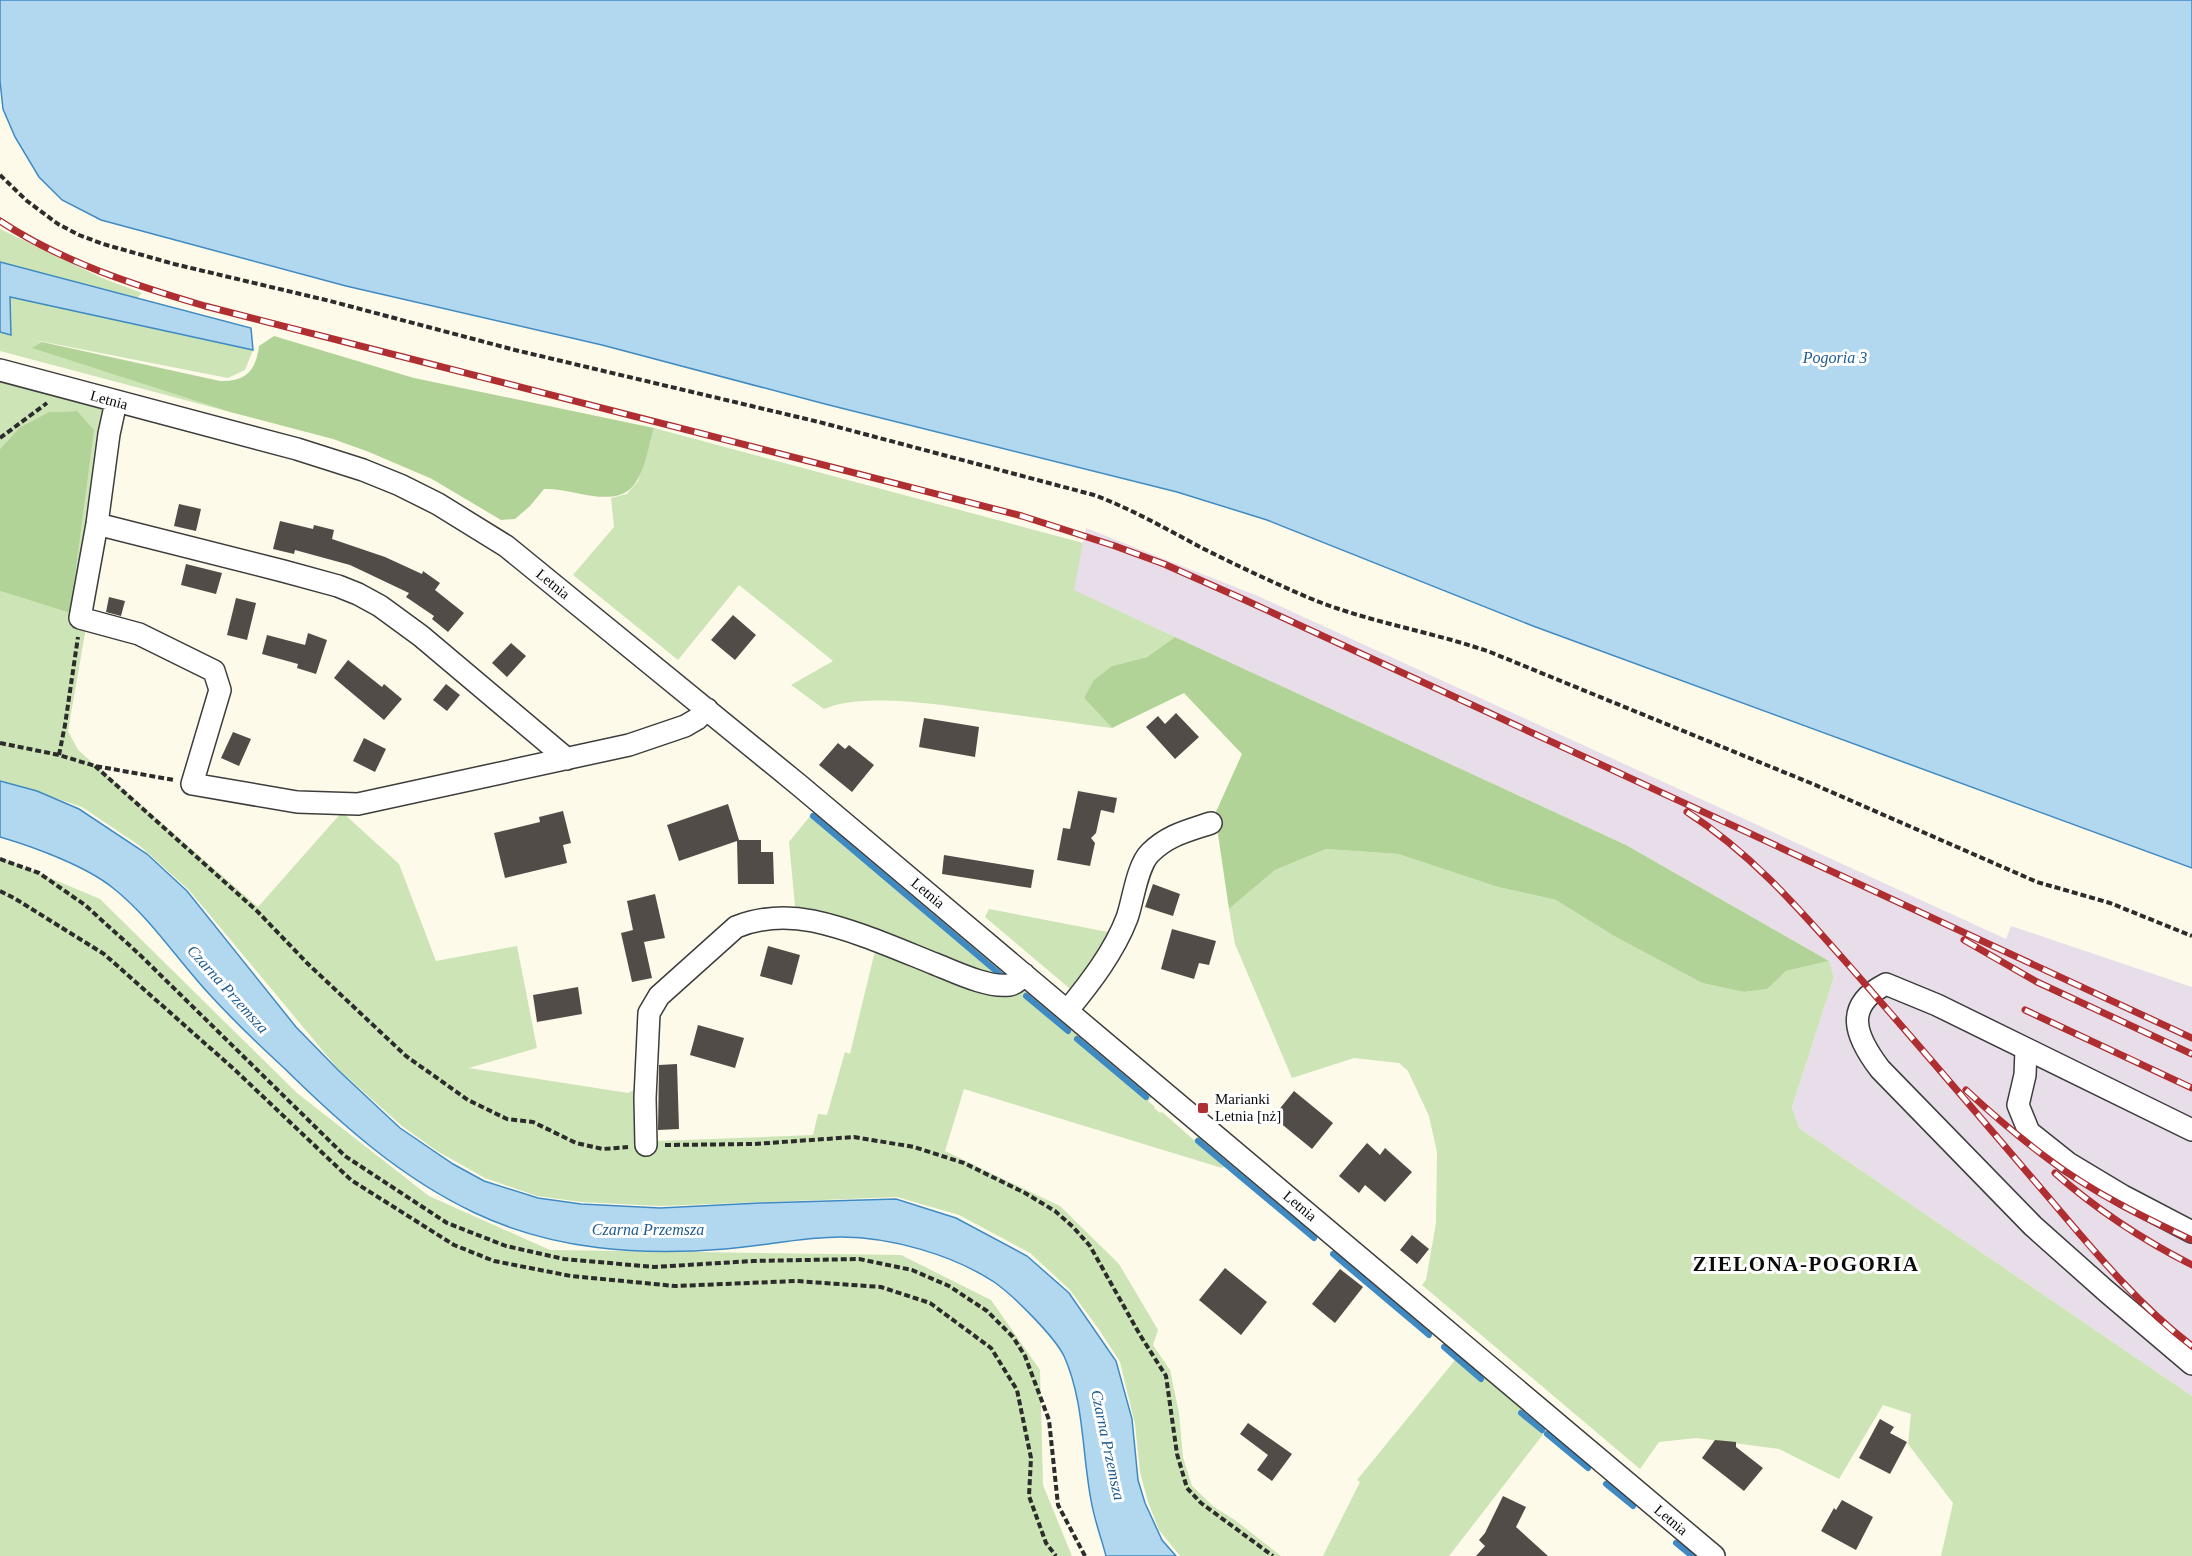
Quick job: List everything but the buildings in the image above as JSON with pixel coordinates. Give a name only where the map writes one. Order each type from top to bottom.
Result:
[{"type":"street","name":"Letnia","points":[[0,370],[325,457],[381,477],[425,497],[465,519],[518,555],[707,709],[1024,974],[1714,1556]]},
{"type":"street","points":[[116,402],[80,618],[139,634],[214,670],[220,690],[192,784],[297,802],[357,804],[629,745],[670,733],[692,723],[707,709]]},
{"type":"street","points":[[97,524],[283,571],[358,594],[380,606],[421,636],[567,759]]},
{"type":"street","points":[[1067,1011],[1097,973],[1116,940],[1127,918],[1134,889],[1148,855],[1168,837],[1211,823]]},
{"type":"street","points":[[646,1145],[645,1098],[649,1013],[653,1003],[736,927],[769,918],[811,921],[849,931],[971,978],[1009,985],[1024,974]]},
{"type":"street","points":[[2192,1130],[1937,1005],[1886,984],[1872,991],[1860,1006],[1857,1019],[1858,1032],[1866,1051],[1880,1069],[2033,1226],[2192,1364]]},
{"type":"street","points":[[2026,1050],[2025,1075],[2018,1105],[2029,1132],[2068,1163],[2192,1232]]},
{"type":"path","points":[[0,175],[27,201],[58,224],[103,244],[174,264],[340,303],[515,350],[819,422],[1094,495],[1136,513],[1207,550],[1309,598],[1358,616],[1444,637],[1490,652],[1813,784],[2037,882],[2110,903],[2192,936]]},
{"type":"path","points":[[0,438],[44,407],[51,399],[55,385]]},
{"type":"path","points":[[59,754],[80,618]]},
{"type":"path","points":[[0,743],[59,754],[94,766],[192,784]]},
{"type":"path","points":[[94,766],[258,912],[307,963],[406,1056],[468,1100],[507,1119],[533,1122],[553,1133],[603,1149],[646,1145],[754,1144],[854,1137],[914,1147],[964,1163],[1025,1193],[1055,1211],[1090,1246],[1166,1376],[1177,1454],[1187,1488],[1201,1503],[1273,1556]]},
{"type":"path","points":[[0,859],[39,873],[85,905],[139,954],[345,1156],[447,1223],[506,1246],[564,1259],[654,1267],[753,1261],[859,1259],[912,1270],[949,1286],[987,1311],[1013,1337],[1025,1356],[1049,1420],[1058,1505],[1085,1556]]},
{"type":"path","points":[[0,891],[104,954],[235,1070],[351,1180],[454,1245],[494,1261],[571,1276],[675,1286],[796,1281],[881,1287],[930,1303],[991,1348],[1017,1390],[1031,1458],[1029,1496],[1046,1543],[1056,1556]]},
{"type":"shaded area","points":[[1086,528],[1258,596],[2006,939],[2011,926],[2192,987],[2192,1396],[1799,1128],[1792,1107],[1834,977],[1829,961],[1626,845],[1073,590]]},
{"type":"green space","points":[[0,229],[102,278],[142,293],[137,298],[251,328],[253,350],[245,370],[228,378],[29,339],[42,342],[33,348],[230,412],[0,351]]},
{"type":"green space","points":[[274,336],[414,378],[654,428],[642,470],[628,491],[618,495],[606,497],[544,489],[515,519],[501,520],[432,479],[369,452],[333,439],[230,412],[32,348],[42,342],[220,381],[229,381],[248,373],[255,362],[259,346]]},
{"type":"green space","points":[[0,380],[123,414],[68,731],[78,750],[258,907],[342,812],[399,864],[436,961],[517,946],[537,1048],[469,1068],[628,1093],[639,1087],[657,1141],[813,1135],[818,1114],[827,1115],[845,1052],[850,1054],[875,951],[797,927],[789,842],[815,810],[1153,1096],[1148,1101],[1154,1108],[1162,1112],[1194,1140],[1199,1135],[1230,1160],[1222,1168],[964,1089],[945,1151],[1060,1206],[1119,1264],[1158,1330],[1153,1345],[1170,1370],[1179,1413],[1183,1457],[1192,1486],[1214,1507],[1235,1520],[1281,1556],[1180,1556],[1159,1530],[1148,1502],[1140,1472],[1135,1424],[1120,1362],[1070,1290],[1030,1253],[959,1215],[897,1197],[660,1206],[581,1202],[537,1196],[485,1178],[437,1151],[402,1126],[338,1069],[189,890],[140,846],[82,807],[0,780],[0,591],[70,613],[77,411],[49,412],[20,427],[0,449]]},
{"type":"green space","points":[[77,411],[94,430],[70,613],[0,591],[0,449],[20,427],[49,412]]},
{"type":"green space","points":[[654,428],[1083,543],[1074,590],[1175,637],[1147,657],[1112,666],[1084,698],[1112,728],[954,706],[884,700],[841,704],[824,709],[791,685],[833,661],[739,585],[678,660],[573,575],[614,527],[611,498],[627,494],[638,481]]},
{"type":"green space","points":[[1175,637],[1626,845],[1829,961],[1786,971],[1767,989],[1744,992],[1702,983],[1614,936],[1556,900],[1498,887],[1398,854],[1326,849],[1275,870],[1229,909],[1215,814],[1242,754],[1184,693],[1112,728],[1084,698],[1094,680],[1112,666],[1147,657]]},
{"type":"green space","points":[[1326,849],[1398,854],[1498,887],[1556,900],[1614,936],[1702,983],[1744,992],[1766,989],[1786,971],[1829,961],[1834,977],[1792,1107],[1799,1128],[2192,1396],[2192,1556],[1941,1556],[1953,1503],[1908,1444],[1911,1414],[1883,1405],[1839,1479],[1779,1449],[1696,1438],[1659,1442],[1640,1469],[1422,1285],[1426,1280],[1436,1223],[1437,1152],[1429,1116],[1408,1071],[1399,1063],[1354,1058],[1292,1078],[1235,944],[1229,909],[1275,870]]},
{"type":"green space","points":[[0,857],[100,899],[297,1093],[429,1196],[550,1250],[901,1255],[991,1300],[1040,1370],[1043,1485],[1072,1556],[0,1556]]},
{"type":"green space","points":[[989,909],[1108,932],[1114,919],[1117,921],[1075,993],[985,917]]},
{"type":"green space","points":[[1460,1354],[1548,1428],[1449,1556],[1323,1556],[1360,1482],[1357,1480]]},
{"type":"water","name":"Pogoria 3","points":[[0,0],[2192,0],[2192,868],[1533,626],[1267,520],[1177,492],[825,404],[602,345],[346,286],[101,220],[62,200],[39,177],[15,137],[3,109],[0,81]]},
{"type":"water","points":[[0,262],[251,328],[253,350],[10,297],[11,335],[0,332]]},
{"type":"water","name":"Czarna Przemsza","points":[[0,781],[37,791],[79,809],[147,854],[187,891],[296,1027],[338,1070],[400,1128],[453,1164],[484,1181],[538,1198],[581,1204],[660,1208],[896,1199],[956,1218],[1027,1256],[1069,1293],[1116,1361],[1132,1419],[1138,1480],[1145,1503],[1162,1540],[1176,1556],[1106,1556],[1092,1507],[1082,1427],[1071,1373],[1064,1356],[1052,1338],[1012,1296],[994,1282],[978,1272],[941,1256],[880,1240],[826,1237],[725,1249],[661,1252],[597,1248],[535,1235],[475,1213],[422,1184],[350,1130],[229,1015],[140,913],[113,888],[74,865],[0,837]]},
{"type":"waterway","points":[[813,816],[1002,976]]},
{"type":"waterway","points":[[1026,996],[1068,1031]]},
{"type":"waterway","points":[[1077,1039],[1146,1097]]},
{"type":"waterway","points":[[1198,1141],[1314,1238]]},
{"type":"waterway","points":[[1333,1254],[1429,1335]]},
{"type":"waterway","points":[[1444,1347],[1481,1379]]},
{"type":"waterway","points":[[1521,1413],[1542,1430]]},
{"type":"waterway","points":[[1547,1434],[1588,1468]]},
{"type":"waterway","points":[[1606,1484],[1633,1506]]},
{"type":"waterway","points":[[1676,1543],[1692,1556]]},
{"type":"railway","points":[[0,221],[48,249],[99,271],[205,306],[1022,516],[1164,564],[2192,1038]]},
{"type":"railway","points":[[1687,812],[1731,844],[1790,900],[1894,1017],[2111,1270],[2150,1310],[2192,1346]]},
{"type":"railway","points":[[1964,940],[2037,982],[2192,1054]]},
{"type":"railway","points":[[2025,1010],[2192,1088]]},
{"type":"railway","points":[[1966,1090],[1997,1118],[2067,1173],[2119,1204],[2192,1240]]},
{"type":"railway","points":[[2055,1173],[2121,1224],[2192,1265]]},
{"type":"place","name":"Marianki Letnia [nż]","points":[[1203,1108]]},
{"type":"district","name":"ZIELONA-POGORIA","points":[[1806,1264]]}]
